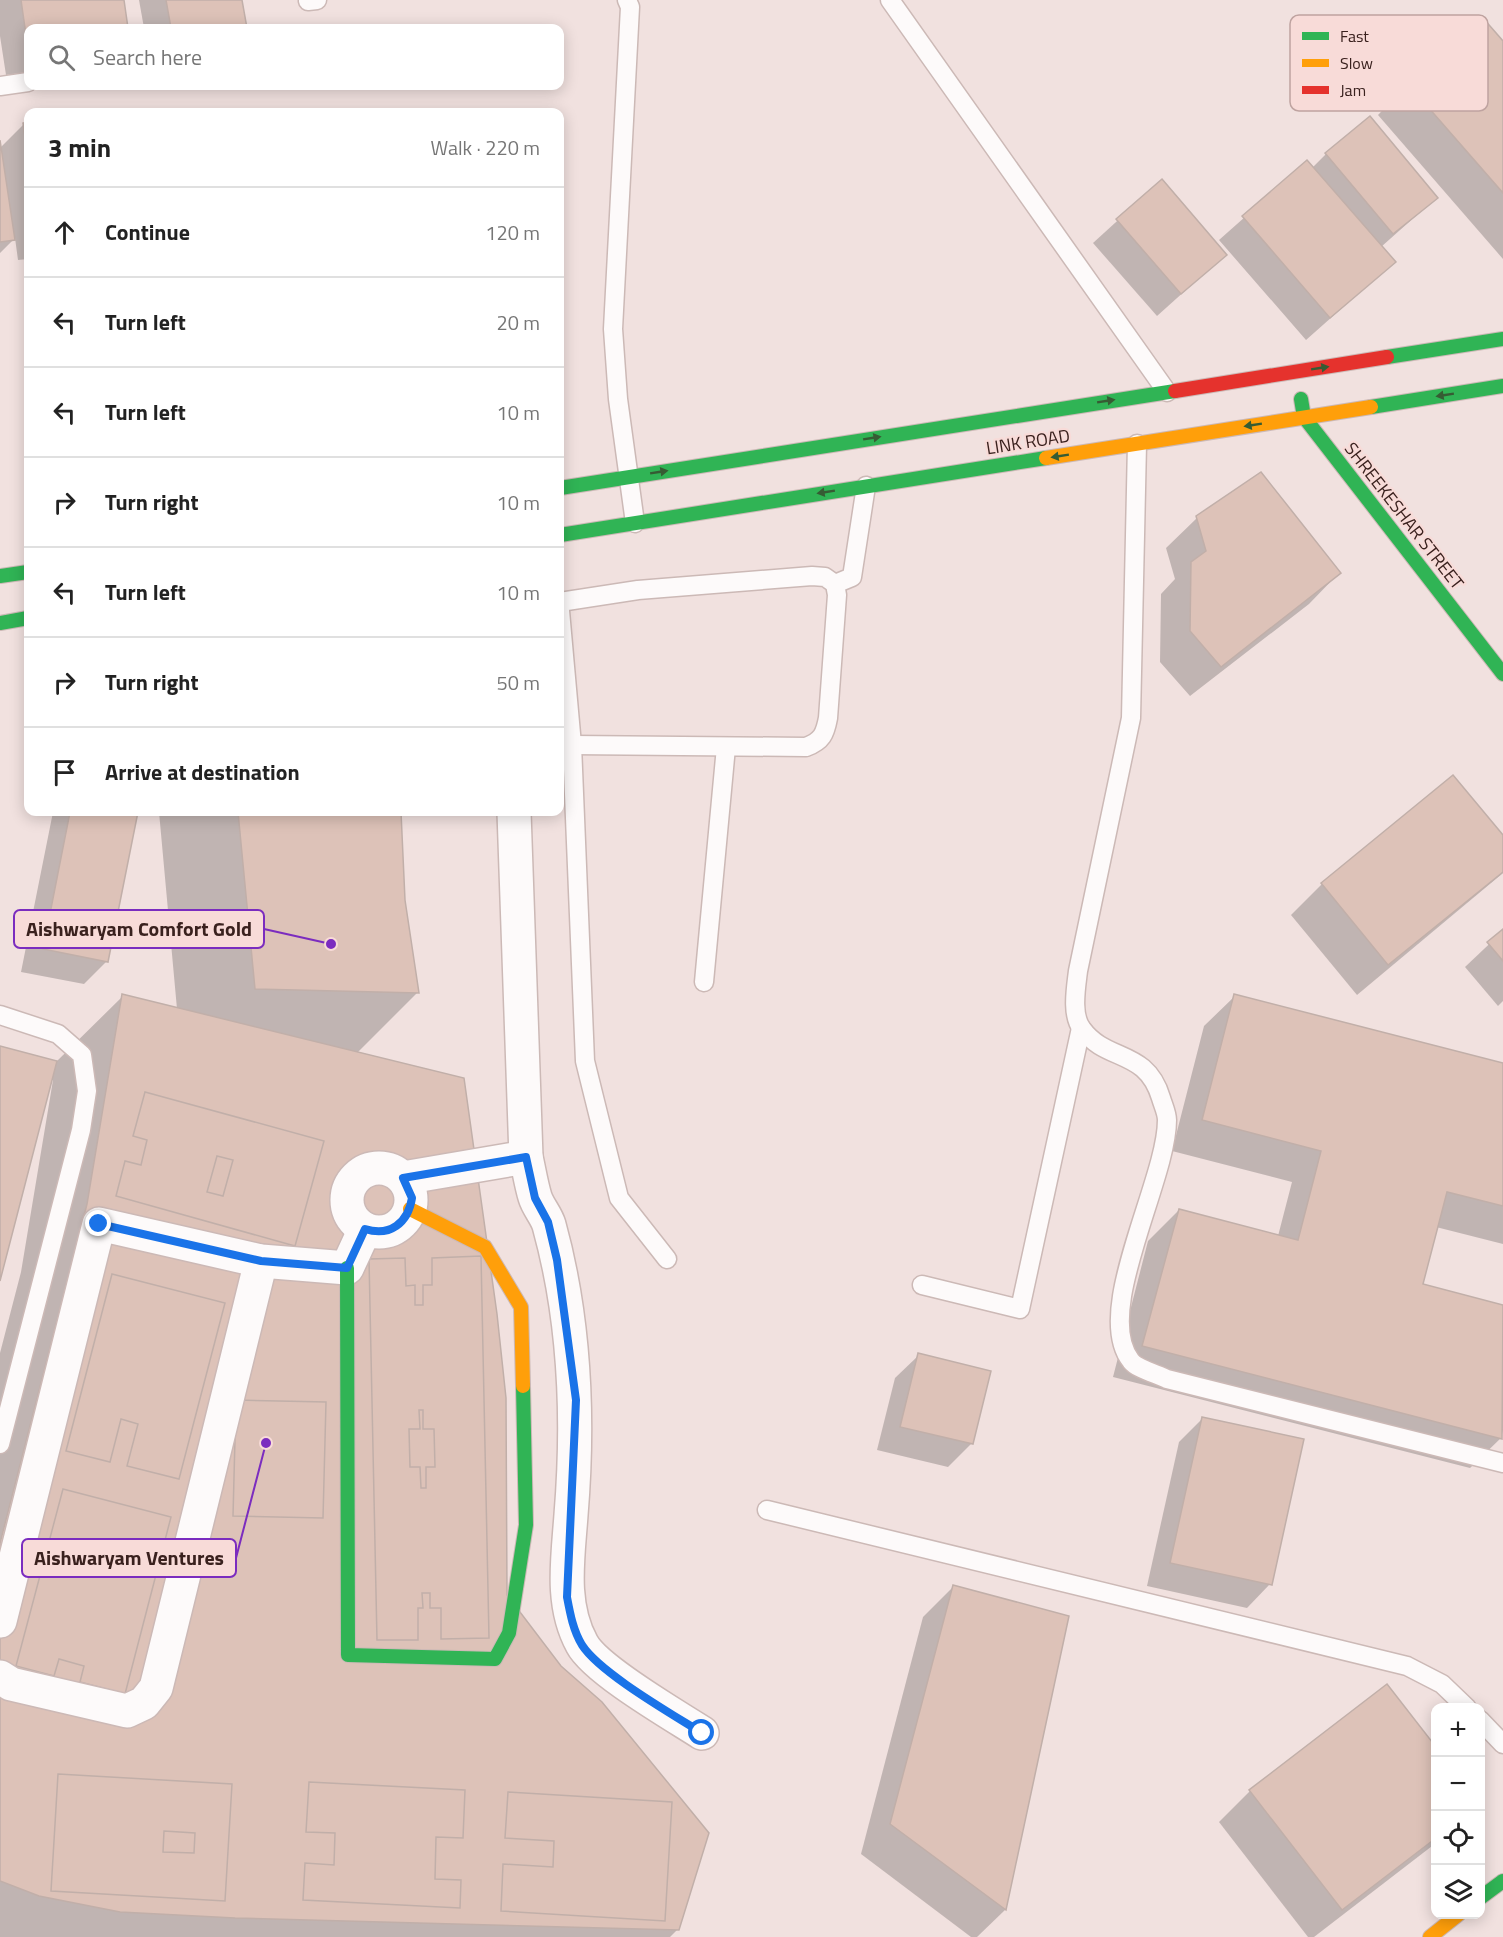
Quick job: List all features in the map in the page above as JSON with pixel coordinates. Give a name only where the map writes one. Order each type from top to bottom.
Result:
[{"type":"street","name":"LINK ROAD","points":[[564,487],[1503,339]]},
{"type":"street","name":"SHREEKESHAR STREET","points":[[1296,372],[1304,417],[1503,674]]},
{"type":"street","name":"LINK ROAD","points":[[564,534],[1503,386]]},
{"type":"street","points":[[0,576],[24,573]]},
{"type":"street","points":[[0,622],[24,619]]},
{"type":"street","points":[[513,816],[526,1157],[535,1198],[548,1222],[557,1260],[576,1400],[567,1597],[572,1624],[583,1647],[614,1675],[702,1733]]},
{"type":"street","points":[[403,1178],[526,1157]]},
{"type":"street","points":[[385,1167],[403,1178],[412,1198],[410,1209],[397,1227],[375,1232],[356,1223],[347,1205],[347,1194],[356,1176],[365,1170],[385,1167]]},
{"type":"street","points":[[365,1229],[347,1268],[348,1655],[495,1659],[509,1633],[526,1525],[521,1307],[485,1247],[410,1209]]},
{"type":"street","points":[[0,1621],[99,1224],[261,1261],[347,1268]]},
{"type":"street","points":[[0,1677],[11,1684],[127,1712],[144,1703],[156,1688],[261,1261]]},
{"type":"street","points":[[1485,1894],[1503,1881]]},
{"type":"street","points":[[1430,1937],[1453,1919]]},
{"type":"lane","points":[[308,1],[317,0]]},
{"type":"lane","points":[[627,0],[630,7],[613,329],[635,523]]},
{"type":"lane","points":[[890,0],[1167,392]]},
{"type":"lane","points":[[0,87],[24,83]]},
{"type":"lane","points":[[922,1285],[1020,1309],[1081,1028],[1075,1002],[1078,972],[1131,718],[1137,444]]},
{"type":"lane","points":[[835,584],[852,577],[866,486]]},
{"type":"lane","points":[[564,601],[638,590],[812,576],[825,577],[835,584],[837,595],[825,732],[819,742],[806,747],[572,745]]},
{"type":"lane","points":[[564,656],[572,745],[585,1061],[619,1198],[666,1259]]},
{"type":"lane","points":[[704,982],[726,747]]},
{"type":"lane","points":[[0,1015],[58,1034],[82,1055],[87,1091],[81,1130],[0,1444]]},
{"type":"lane","points":[[1081,1028],[1101,1046],[1144,1066],[1158,1088],[1168,1119],[1161,1155],[1119,1305],[1119,1337],[1131,1362],[1167,1379],[1503,1463]]},
{"type":"lane","points":[[767,1510],[1407,1666],[1442,1684],[1463,1703]]},
{"type":"lane","points":[[1485,1725],[1503,1744]]},
{"type":"building","points":[[21,0],[124,0],[127,24],[24,24]]},
{"type":"building","points":[[166,0],[242,0],[246,24],[170,24]]},
{"type":"building","points":[[1488,24],[1503,41],[1503,193],[1431,111],[1488,111]]},
{"type":"building","points":[[1370,116],[1438,198],[1393,234],[1325,153]]},
{"type":"building","points":[[0,140],[15,240],[0,242]]},
{"type":"building","points":[[1307,160],[1396,262],[1330,318],[1242,216]]},
{"type":"building","points":[[1162,179],[1227,255],[1181,294],[1116,219]]},
{"type":"building","points":[[1261,472],[1341,573],[1221,667],[1190,631],[1191,562],[1206,551],[1196,516]]},
{"type":"building","points":[[1453,775],[1503,835],[1503,872],[1388,965],[1321,883]]},
{"type":"building","points":[[69,816],[137,816],[108,962],[43,949]]},
{"type":"building","points":[[238,816],[401,816],[405,900],[419,993],[255,989]]},
{"type":"building","points":[[1503,929],[1503,961],[1487,942]]},
{"type":"building","points":[[122,994],[464,1078],[497,1314],[506,1398],[507,1595],[561,1666],[602,1702],[709,1833],[679,1930],[235,1918],[120,1912],[39,1896],[0,1881],[0,1543],[87,1204]]},
{"type":"building","points":[[1234,994],[1503,1063],[1503,1206],[1447,1192],[1423,1284],[1503,1305],[1502,1439],[1142,1346],[1179,1209],[1298,1240],[1321,1151],[1202,1120]]},
{"type":"building","points":[[0,1046],[57,1061],[0,1281]]},
{"type":"building","points":[[145,1092],[324,1141],[295,1246],[116,1196],[125,1161],[141,1165],[147,1140],[133,1136]],"holes":[[[217,1156],[233,1160],[223,1196],[207,1192]]]},
{"type":"building","points":[[481,1256],[489,1638],[441,1639],[441,1608],[430,1608],[430,1593],[422,1593],[423,1608],[418,1608],[418,1640],[377,1640],[369,1259],[405,1258],[406,1286],[415,1285],[415,1305],[423,1305],[423,1285],[432,1285],[432,1258]],"holes":[[[419,1410],[423,1410],[423,1429],[434,1429],[435,1467],[426,1467],[426,1488],[421,1488],[420,1467],[410,1467],[409,1429],[420,1429]]]},
{"type":"building","points":[[112,1274],[225,1303],[179,1479],[127,1466],[138,1424],[121,1419],[110,1462],[66,1451]]},
{"type":"building","points":[[918,1353],[991,1371],[973,1444],[900,1427]]},
{"type":"building","points":[[236,1400],[326,1402],[323,1518],[233,1516]]},
{"type":"building","points":[[1202,1417],[1304,1439],[1272,1585],[1170,1563]]},
{"type":"building","points":[[63,1489],[171,1517],[125,1694],[80,1682],[84,1666],[59,1659],[54,1676],[16,1666]]},
{"type":"building","points":[[953,1585],[1069,1616],[1006,1910],[890,1824]]},
{"type":"building","points":[[1387,1684],[1431,1741],[1431,1842],[1342,1910],[1249,1790]]},
{"type":"building","points":[[58,1774],[232,1784],[225,1901],[51,1891]],"holes":[[[164,1831],[195,1833],[194,1853],[163,1852]]]},
{"type":"building","points":[[309,1782],[465,1790],[463,1838],[436,1837],[435,1879],[461,1880],[460,1908],[303,1900],[305,1863],[334,1865],[335,1833],[306,1832]]},
{"type":"building","points":[[508,1792],[672,1802],[665,1921],[501,1911],[503,1864],[553,1867],[554,1841],[505,1838]]},
{"type":"traffic: fast","points":[[1387,357],[1503,339]]},
{"type":"traffic: fast","points":[[1371,407],[1503,386]]},
{"type":"traffic: fast","points":[[564,487],[1175,391]]},
{"type":"traffic: fast","points":[[1301,399],[1304,417],[1503,674]]},
{"type":"traffic: fast","points":[[564,534],[1046,458]]},
{"type":"traffic: fast","points":[[0,576],[24,573]]},
{"type":"traffic: fast","points":[[0,623],[24,619]]},
{"type":"traffic: fast","points":[[347,1268],[348,1655],[495,1659],[509,1633],[526,1525],[523,1386]]},
{"type":"traffic: fast","points":[[1485,1894],[1503,1881]]},
{"type":"traffic: slow","points":[[1046,458],[1371,407]]},
{"type":"traffic: slow","points":[[410,1209],[485,1247],[521,1307],[523,1386]]},
{"type":"traffic: slow","points":[[1430,1937],[1453,1919]]},
{"type":"traffic: jam","points":[[1175,391],[1387,357]]},
{"type":"place","name":"Aishwaryam Comfort Gold","points":[[331,944]]},
{"type":"place","name":"Aishwaryam Ventures","points":[[266,1443]]},
{"type":"route","points":[[99,1224],[261,1261],[347,1268],[365,1229],[375,1232],[387,1231],[397,1227],[405,1219],[412,1198],[403,1178],[526,1157],[535,1198],[548,1222],[557,1260],[576,1400],[576,1457],[568,1550],[567,1597],[572,1624],[583,1647],[614,1675],[702,1733]]}]
